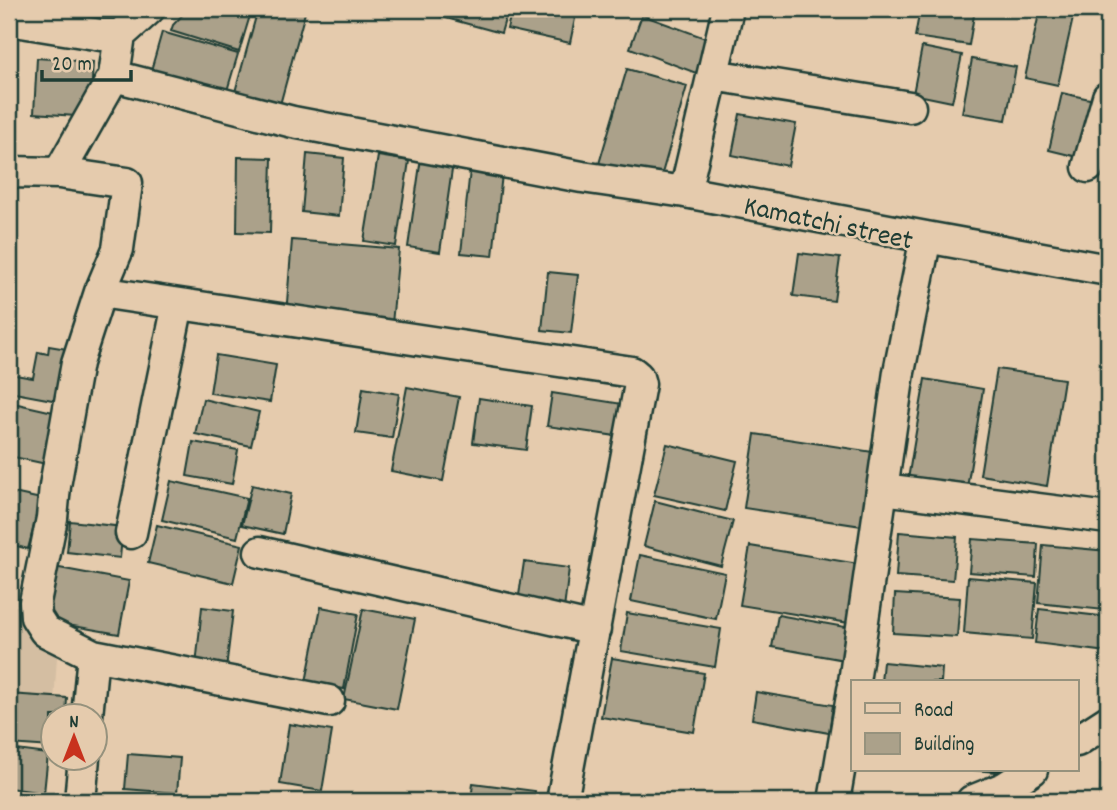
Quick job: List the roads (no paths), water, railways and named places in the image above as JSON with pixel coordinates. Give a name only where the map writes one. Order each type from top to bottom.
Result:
[{"type":"street","points":[[59,173],[114,76],[120,35],[149,9]]},
{"type":"street","points":[[685,192],[728,9]]},
{"type":"street","points":[[9,20],[101,35],[120,35]]},
{"type":"street","points":[[713,75],[909,107]]},
{"type":"street","name":"Kamatchi street","points":[[114,76],[293,122],[569,175],[685,192],[926,237],[899,372],[854,680]]},
{"type":"street","points":[[1088,167],[1108,97]]},
{"type":"street","points":[[9,172],[59,173],[127,183],[118,249],[100,292],[77,363],[55,486],[52,518],[35,602],[36,617],[44,631],[93,655],[329,701]]},
{"type":"street","points":[[926,237],[1108,270]]},
{"type":"street","points":[[100,292],[632,372],[638,376],[640,384],[562,801]]},
{"type":"street","points":[[131,533],[178,304]]},
{"type":"street","points":[[883,489],[1108,518]]},
{"type":"street","points":[[260,552],[595,629]]},
{"type":"street","points":[[89,702],[93,655]]},
{"type":"street","points":[[834,801],[851,702]]},
{"type":"street","points":[[1078,740],[1108,721]]},
{"type":"street","points":[[79,801],[82,772]]},
{"type":"street","points":[[972,801],[1003,795],[1030,772]]}]
